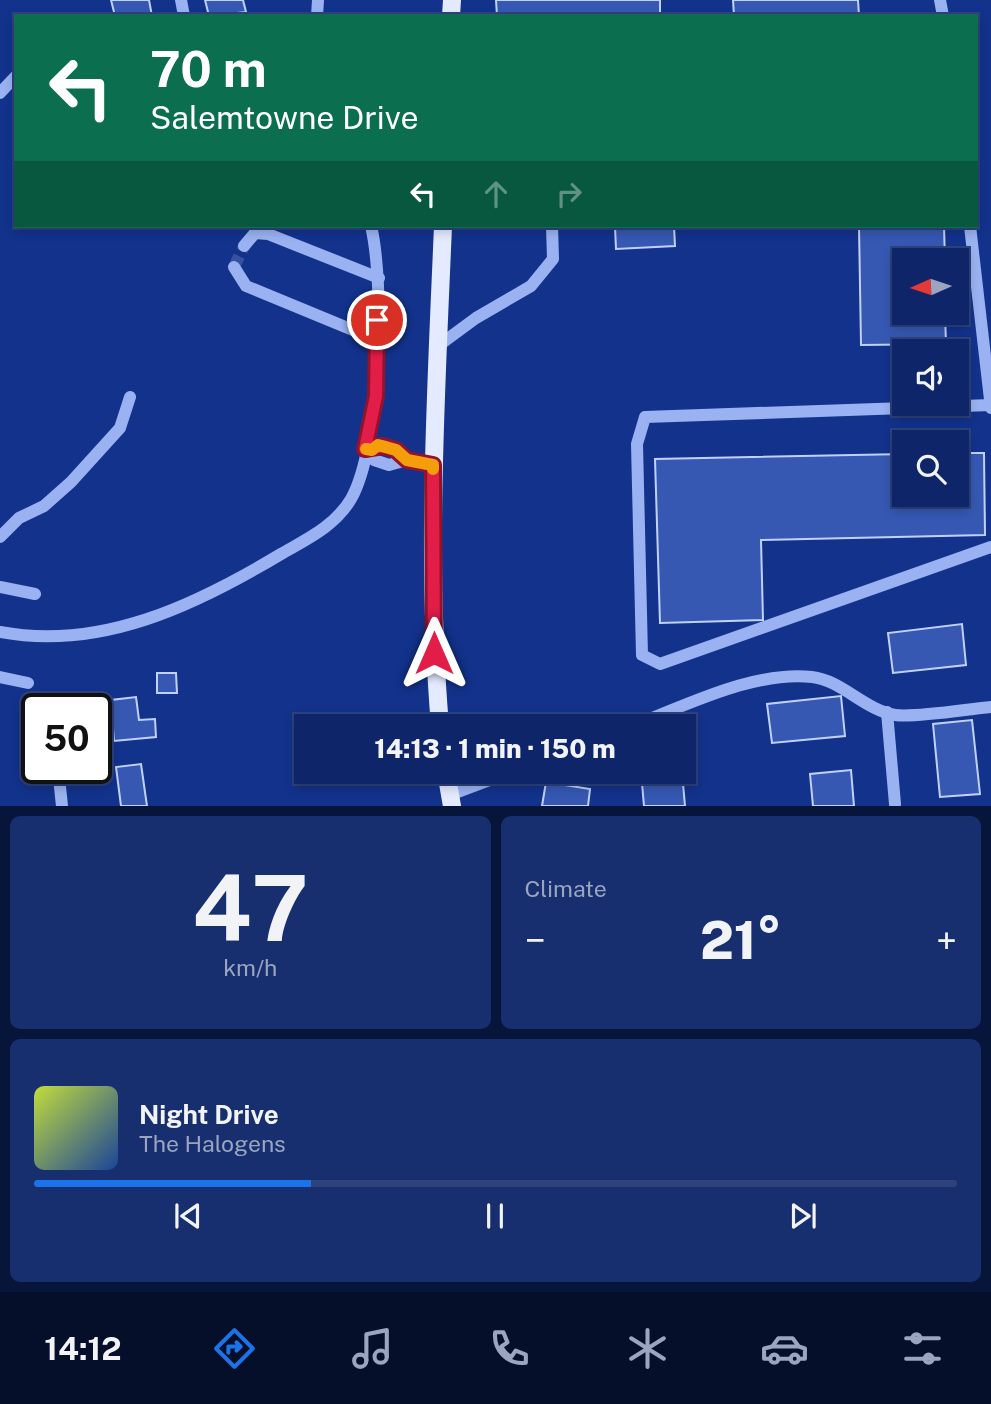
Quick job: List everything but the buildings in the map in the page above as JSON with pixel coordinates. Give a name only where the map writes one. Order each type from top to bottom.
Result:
[{"type":"main road","points":[[439,714],[434,653],[433,465],[443,228]]},
{"type":"street","points":[[0,93],[14,78]]},
{"type":"street","points":[[0,632],[33,638],[94,633],[164,614],[203,599],[327,527],[352,497],[368,449],[376,396],[379,278],[371,228]]},
{"type":"street","points":[[438,346],[476,318],[531,286],[553,259],[552,228]]},
{"type":"street","points":[[970,228],[991,406],[645,417],[637,444],[642,655],[660,664],[991,547]]},
{"type":"street","points":[[244,246],[256,233],[268,234],[379,278]]},
{"type":"street","points":[[234,267],[246,286],[377,340]]},
{"type":"street","points":[[0,537],[19,519],[44,506],[71,482],[120,428],[130,397]]},
{"type":"street","points":[[368,449],[374,460],[389,465],[407,460],[433,465]]},
{"type":"street","points":[[0,587],[35,594]]},
{"type":"street","points":[[666,714],[764,679],[788,676],[820,678],[895,715],[991,707]]},
{"type":"street","points":[[0,677],[29,682]]},
{"type":"street","points":[[887,712],[895,804]]},
{"type":"street","points":[[60,784],[62,806]]},
{"type":"street","points":[[451,800],[485,784]]},
{"type":"tunnel","points":[[234,267],[244,246]]},
{"type":"slow traffic","points":[[366,449],[372,450],[378,445],[396,450],[407,460],[433,465],[433,469]]},
{"type":"route","points":[[377,320],[376,396],[365,449],[372,450],[378,445],[383,446],[396,450],[407,460],[433,465],[434,653]]}]
